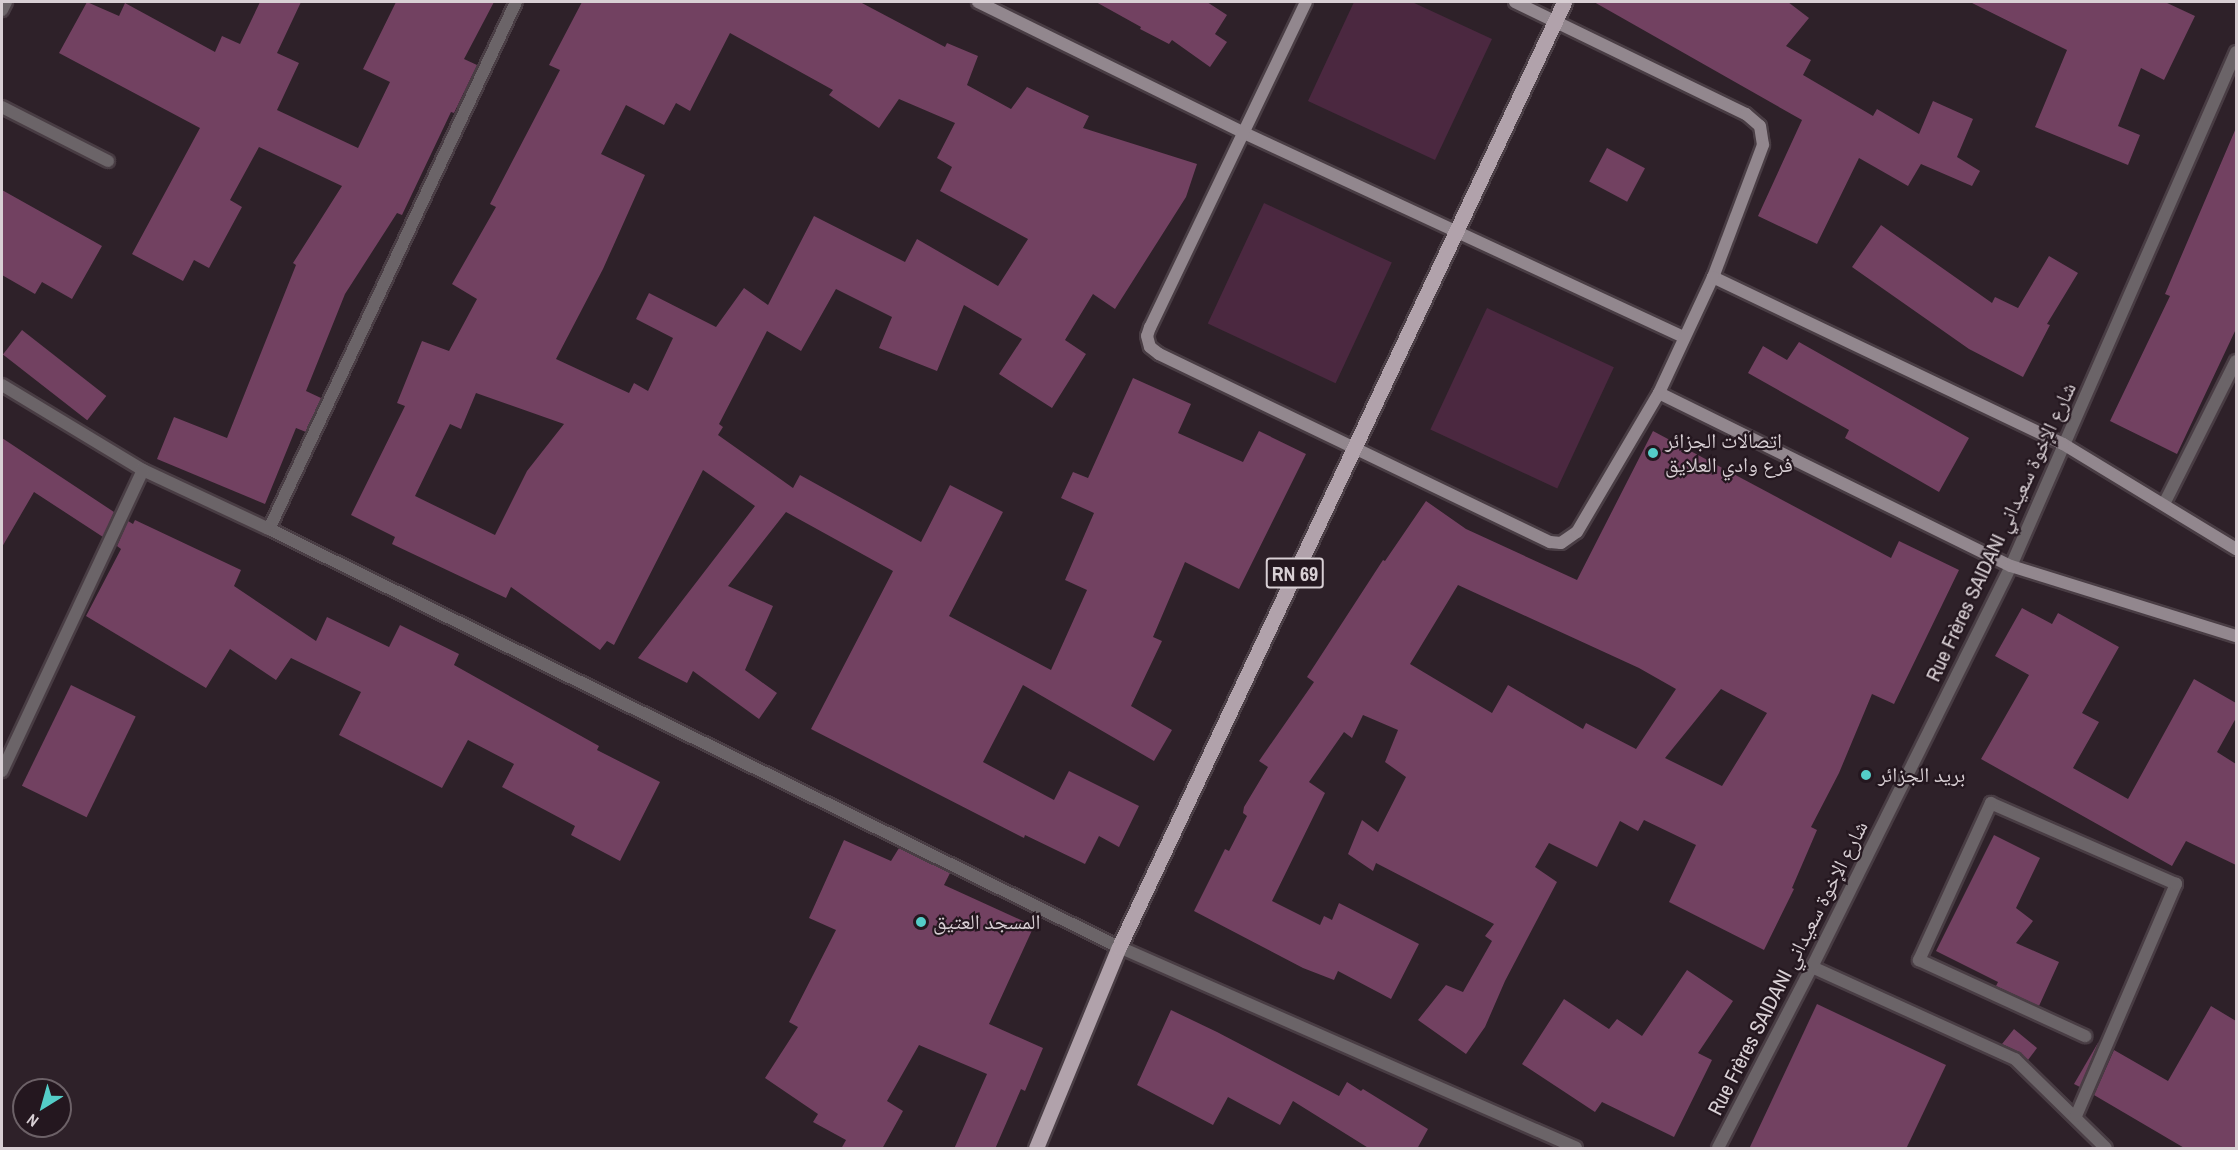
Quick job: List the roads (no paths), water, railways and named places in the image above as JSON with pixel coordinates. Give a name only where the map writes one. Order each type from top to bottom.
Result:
[{"type":"main road","points":[[978,2],[1242,132],[1684,337]]},
{"type":"main road","points":[[1306,2],[1149,327],[1147,336],[1150,346],[1160,354],[1550,542],[1561,543],[1577,532],[1659,393],[1713,277],[1763,145],[1760,126],[1746,114],[1515,2]]},
{"type":"main road","name":"RN 69","points":[[1036,1149],[1119,946],[1564,2]]},
{"type":"main road","points":[[1713,277],[2063,444],[2236,549]]},
{"type":"main road","points":[[1659,393],[2011,566],[2236,636]]},
{"type":"street","points":[[2,10],[6,2]]},
{"type":"street","points":[[269,529],[516,2]]},
{"type":"street","name":"Rue Frères SAIDANI شارع الإخوة سعيداني","points":[[1718,1149],[1812,967],[2011,566],[2236,51]]},
{"type":"street","points":[[2,107],[108,161]]},
{"type":"street","points":[[2164,504],[2236,361]]},
{"type":"street","points":[[2,385],[143,470],[269,529],[1119,946],[1576,1149]]},
{"type":"street","points":[[2,771],[143,470]]},
{"type":"street","points":[[2076,1116],[2176,884],[1991,802],[1919,960],[2085,1036]]},
{"type":"street","points":[[1812,967],[2015,1059],[2076,1116],[2106,1149]]},
{"type":"place","name":"اتصالات الجزائر فرع وادي العلايق","points":[[1653,453]]},
{"type":"place","name":"بريد الجزائر","points":[[1866,775]]},
{"type":"place","name":"المسجد العتيق","points":[[921,922]]}]
